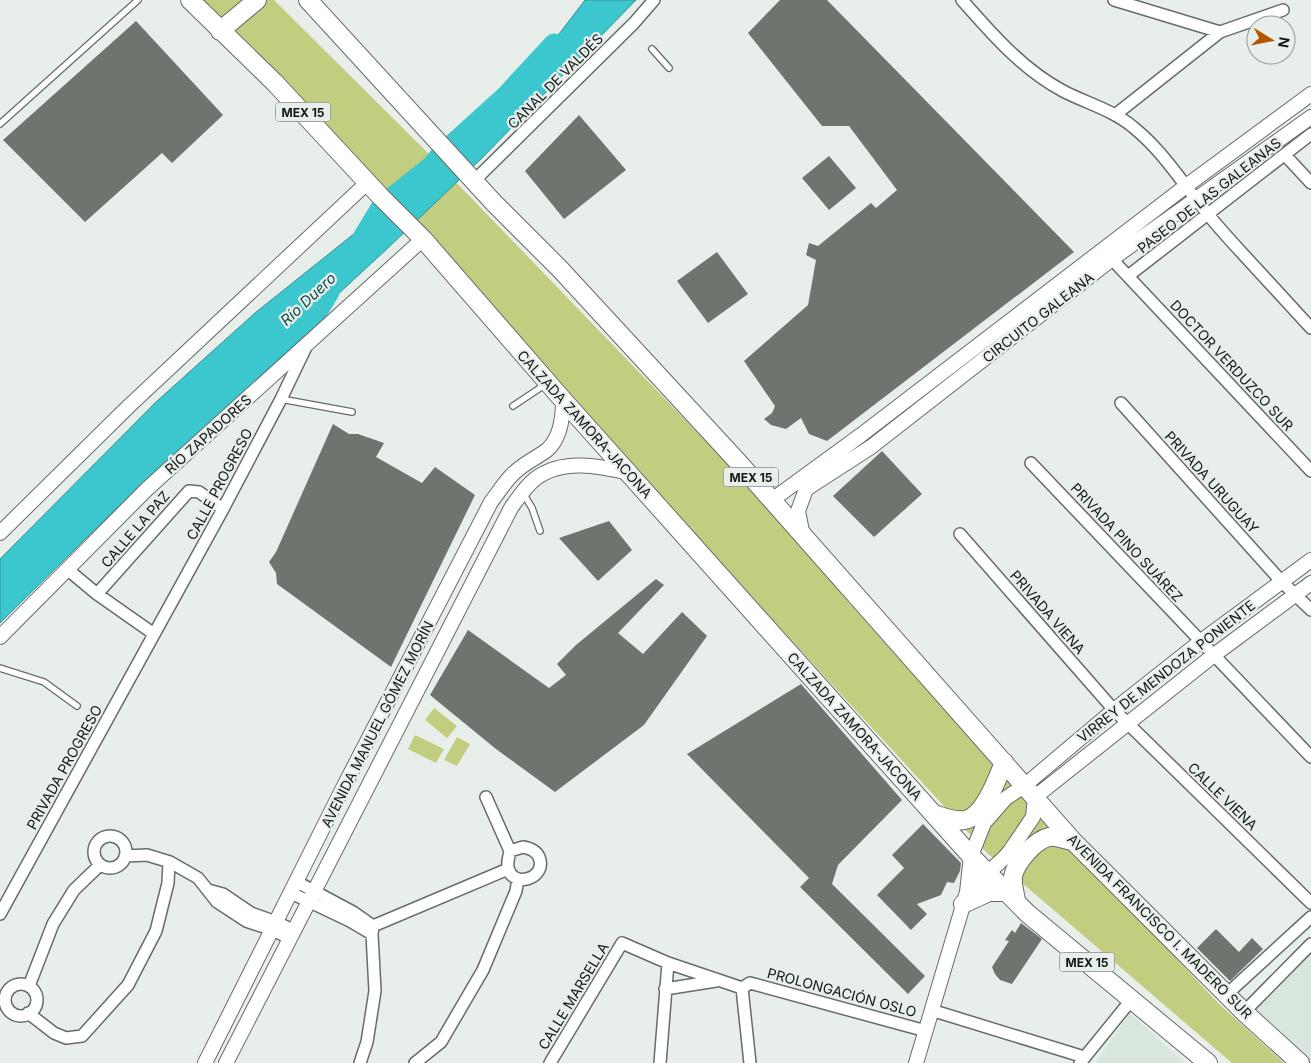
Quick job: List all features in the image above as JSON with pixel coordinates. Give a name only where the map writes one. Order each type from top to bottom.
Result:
[{"type":"main road","name":"CALZADA ZAMORA-JACONA","points":[[190,0],[275,83],[419,236],[563,400],[971,856]]},
{"type":"main road","points":[[220,31],[257,0]]},
{"type":"main road","name":"MEX 15","points":[[308,0],[439,144],[560,269],[772,500],[1029,792]]},
{"type":"main road","points":[[934,814],[954,821],[966,820],[974,816],[988,798],[1004,762]]},
{"type":"main road","name":"AVENIDA FRANCISCO I. MADERO SUR","points":[[1029,792],[1073,841],[1244,1012],[1300,1063]]},
{"type":"main road","points":[[965,898],[989,892],[1012,896],[1015,868],[1026,853],[1040,840],[1050,837],[1073,841]]},
{"type":"main road","name":"MEX 15","points":[[971,856],[1027,913],[1132,998],[1208,1063]]},
{"type":"street","name":"CANAL DE VALDÉS","points":[[472,179],[634,23],[654,0]]},
{"type":"street","points":[[962,0],[1018,60],[1063,91],[1115,115],[1132,126],[1152,144],[1171,164],[1208,214],[1311,328]]},
{"type":"street","points":[[1114,0],[1220,32]]},
{"type":"street","points":[[1115,115],[1220,32],[1283,10]]},
{"type":"street","name":"CIRCUITO GALEANA","points":[[803,536],[798,511],[806,489],[871,447],[1107,255],[1186,186],[1311,94]]},
{"type":"street","name":"CIRCUITO GALEANA","points":[[772,500],[1107,255],[1196,200],[1311,117]]},
{"type":"street","name":"PASEO DE LAS GALEANAS","points":[[1129,277],[1311,134]]},
{"type":"street","points":[[1285,155],[1311,183]]},
{"type":"street","points":[[0,533],[129,406],[368,182]]},
{"type":"street","name":"RÍO ZAPADORES","points":[[0,637],[147,489],[306,345],[419,236]]},
{"type":"street","name":"DOCTOR VERDUZCO SUR","points":[[1107,255],[1311,471]]},
{"type":"street","name":"CALLE PROGRESO","points":[[154,634],[223,509],[306,345]]},
{"type":"street","name":"AVENIDA MANUEL GÓMEZ MORÍN","points":[[205,1063],[343,788],[491,502],[512,475],[547,449],[554,441],[560,428],[563,400]]},
{"type":"street","name":"PRIVADA URUGUAY","points":[[1120,403],[1281,581],[1311,610]]},
{"type":"street","points":[[861,435],[871,447]]},
{"type":"street","name":"PRIVADA PINO SUÁREZ","points":[[1031,463],[1311,756]]},
{"type":"street","name":"AVENIDA MANUEL GÓMEZ MORÍN","points":[[226,1063],[501,524],[522,492],[536,478],[552,469],[593,466],[629,473]]},
{"type":"street","name":"CALLE LA PAZ","points":[[97,594],[189,491],[200,492],[223,509]]},
{"type":"street","name":"PRIVADA VIENA","points":[[960,534],[1114,710]]},
{"type":"street","name":"VIRREY DE MENDOZA PONIENTE","points":[[1029,792],[1114,710],[1200,642],[1311,560]]},
{"type":"street","points":[[68,569],[97,594],[154,634]]},
{"type":"street","name":"VIRREY DE MENDOZA PONIENTE","points":[[1029,792],[1128,723],[1214,655],[1311,583]]},
{"type":"street","name":"PRIVADA PROGRESO","points":[[0,914],[154,634]]},
{"type":"street","name":"CALLE VIENA","points":[[1114,710],[1311,903]]},
{"type":"street","points":[[916,1063],[965,898],[971,856],[984,823],[1006,798],[1029,792],[1032,817],[1004,858],[988,872],[965,898]]},
{"type":"street","points":[[486,796],[510,851],[508,869],[511,874],[518,879],[529,879],[537,873],[540,868],[537,853],[528,847],[510,851]]},
{"type":"street","points":[[104,837],[118,839],[124,846],[125,856],[121,864],[113,868],[100,865],[94,857],[96,843],[104,837]]},
{"type":"street","points":[[125,856],[147,855],[169,862],[198,878],[208,890],[223,894],[251,913],[291,934]]},
{"type":"street","points":[[28,1013],[54,1033],[66,1038],[82,1036],[128,985],[156,931],[168,883],[169,862]]},
{"type":"street","points":[[29,986],[53,924],[74,890],[100,865]]},
{"type":"street","points":[[294,887],[350,921],[372,930],[508,869]]},
{"type":"street","points":[[415,1063],[442,1042],[483,970],[516,891],[518,879]]},
{"type":"street","points":[[1228,994],[1311,917]]},
{"type":"street","points":[[360,1063],[367,1042],[375,991],[372,930]]},
{"type":"street","name":"PROLONGACIÓN OSLO","points":[[622,943],[668,963],[718,980],[746,985],[926,1031]]},
{"type":"street","name":"CALLE MARSELLA","points":[[550,1063],[622,943]]},
{"type":"street","points":[[1244,1012],[1311,944]]},
{"type":"street","points":[[660,1063],[668,963]]},
{"type":"street","name":"PROLONGACIÓN OSLO","points":[[665,989],[718,980]]},
{"type":"street","points":[[14,985],[29,986],[33,990],[36,1000],[32,1010],[28,1013],[19,1015],[10,1011],[5,1002],[7,992],[14,985]]},
{"type":"street","points":[[746,985],[750,1063]]},
{"type":"street","points":[[1082,1060],[1132,998]]},
{"type":"street","name":"PROLONGACIÓN OSLO","points":[[931,1010],[1082,1060]]},
{"type":"lane","points":[[0,124],[138,0]]},
{"type":"lane","points":[[652,49],[669,68]]},
{"type":"lane","points":[[513,406],[548,382]]},
{"type":"lane","points":[[280,399],[352,412]]},
{"type":"lane","points":[[522,492],[532,508],[540,531]]},
{"type":"lane","points":[[0,668],[44,682],[77,706]]},
{"type":"shaded area","points":[[1311,948],[1311,1060],[1256,1009]]},
{"type":"shaded area","points":[[1130,1013],[1185,1063],[1095,1063]]},
{"type":"green space","points":[[203,0],[274,0],[425,150],[774,512],[849,603],[1009,782],[1032,804],[1218,1003],[1284,1063],[1232,1063],[987,853],[636,471],[385,192]]},
{"type":"green space","points":[[434,708],[457,726],[447,738],[425,720]]},
{"type":"green space","points":[[415,735],[444,749],[436,763],[408,749]]},
{"type":"green space","points":[[457,737],[470,744],[457,766],[444,760]]},
{"type":"water","name":"Río Duero","points":[[585,0],[636,0],[482,158],[271,356],[0,623],[0,559],[156,402],[255,313],[360,229],[460,142],[527,76]]},
{"type":"building","points":[[780,0],[827,0],[1074,252],[827,441],[809,434],[801,418],[786,429],[771,425],[764,419],[772,413],[775,406],[744,361],[808,305],[816,260],[806,255],[809,243],[818,246],[871,203],[876,208],[897,190],[849,126],[822,126],[748,33]]},
{"type":"building","points":[[136,21],[223,115],[172,163],[162,153],[85,222],[3,140]]},
{"type":"building","points":[[579,115],[626,170],[564,219],[525,171]]},
{"type":"building","points":[[829,156],[856,188],[829,210],[802,178]]},
{"type":"building","points":[[717,252],[748,294],[708,323],[677,281]]},
{"type":"building","points":[[333,424],[349,434],[358,434],[384,443],[376,457],[422,483],[435,467],[475,495],[391,667],[277,584],[276,573],[269,562],[276,552]]},
{"type":"building","points":[[882,451],[922,494],[874,537],[833,496]]},
{"type":"building","points":[[609,521],[632,550],[598,581],[559,538]]},
{"type":"building","points":[[656,579],[664,585],[618,633],[643,654],[682,612],[707,636],[644,725],[555,792],[496,749],[430,695],[468,630],[549,688],[566,675],[557,664],[576,645]]},
{"type":"building","points":[[801,684],[902,800],[838,865],[832,884],[925,976],[908,994],[800,887],[809,878],[687,754]]},
{"type":"building","points":[[923,824],[961,863],[960,871],[954,883],[947,882],[941,895],[917,904],[927,914],[911,930],[877,895],[904,868],[892,855]]},
{"type":"building","points":[[1021,923],[1042,939],[1012,984],[1000,980],[992,967],[1009,941],[1005,940],[1012,930],[1015,933]]},
{"type":"building","points":[[1216,929],[1239,952],[1252,938],[1263,949],[1230,981],[1197,948]]},
{"type":"waterway","points":[[364,236],[383,205],[432,166],[441,155],[506,96],[554,44]]},
{"type":"waterway","name":"Río Duero","points":[[125,499],[307,329],[329,292]]}]
